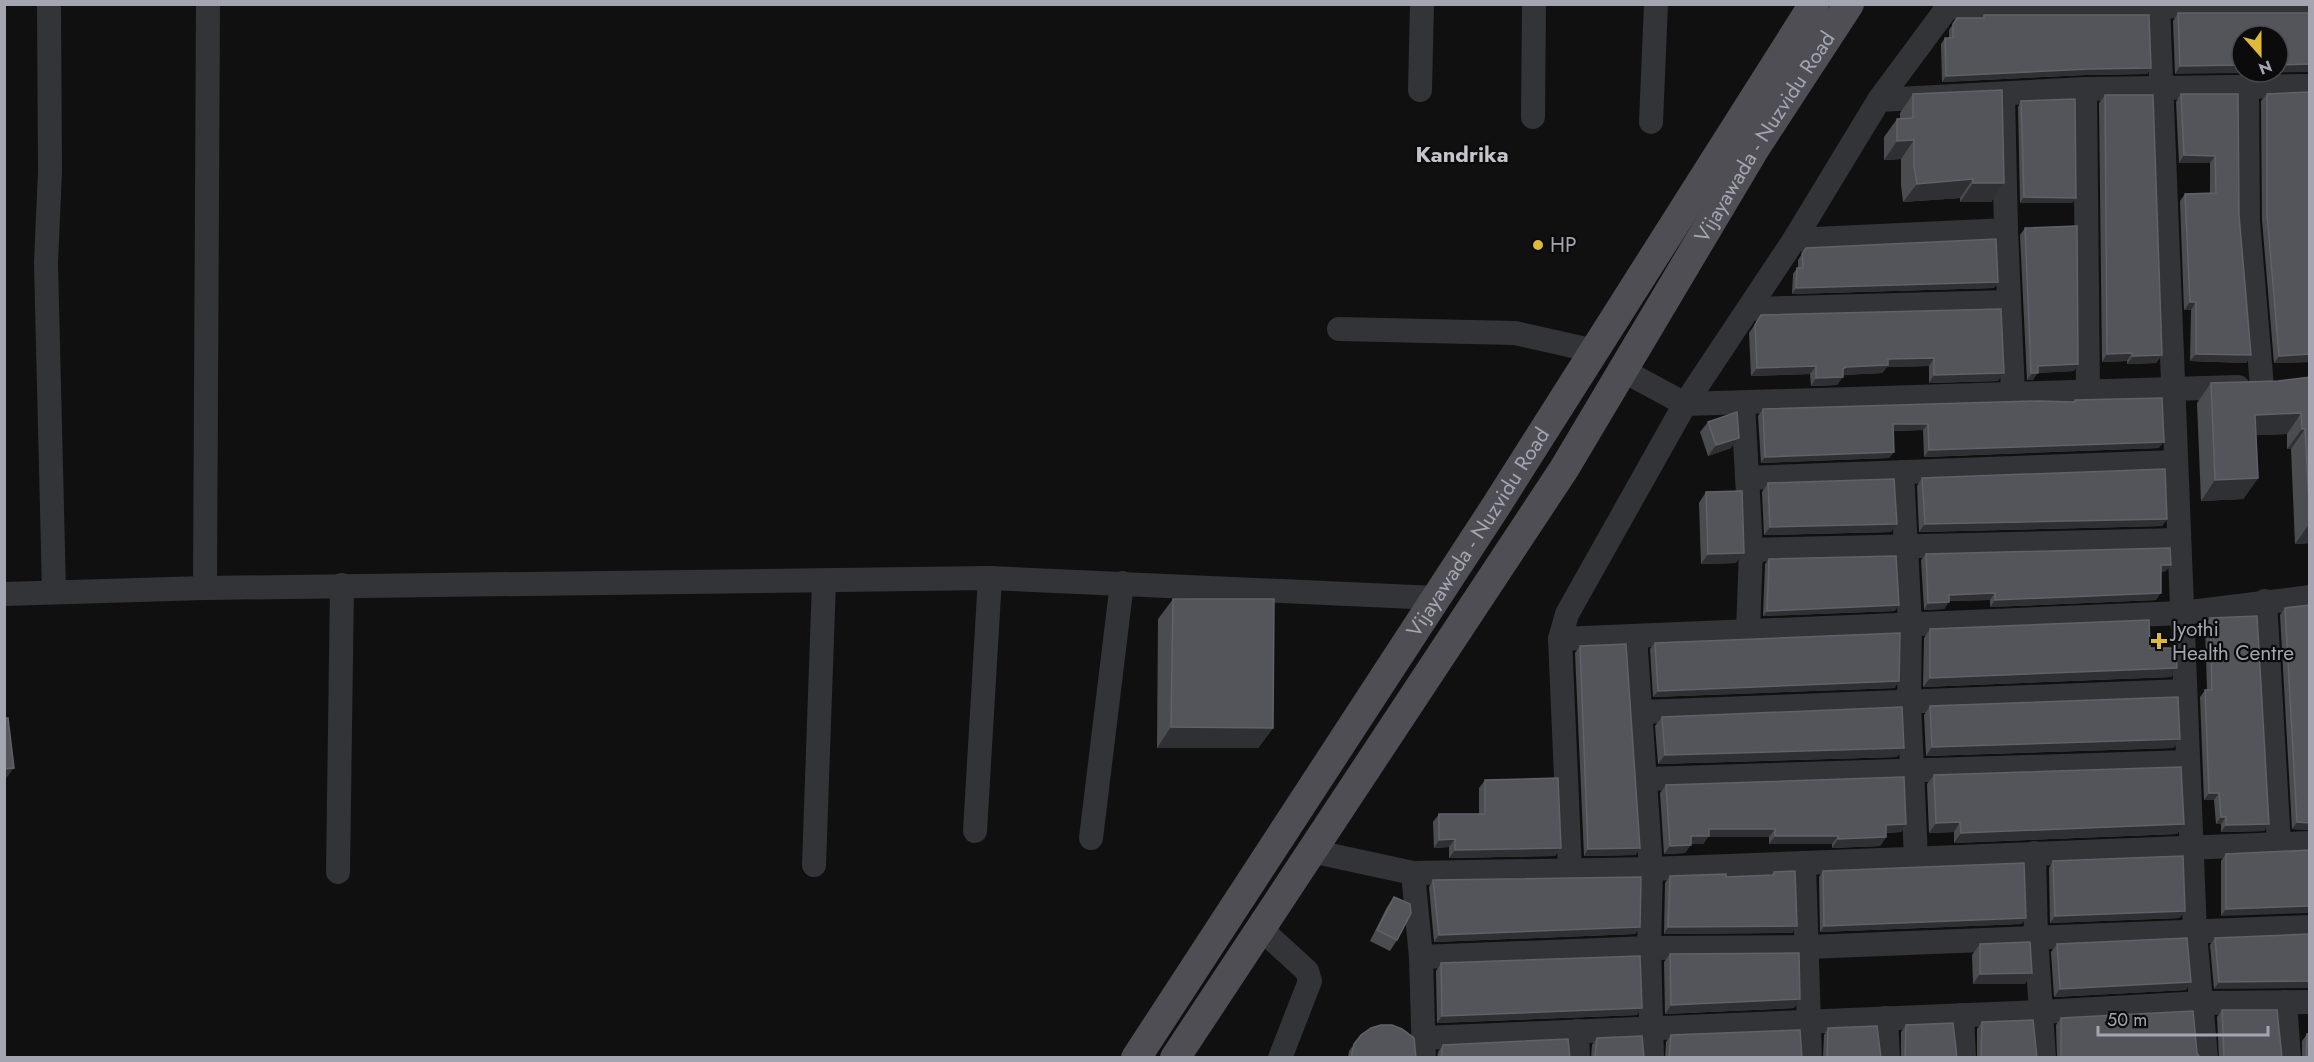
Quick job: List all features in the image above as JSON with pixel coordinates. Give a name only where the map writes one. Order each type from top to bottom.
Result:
[{"type":"main road","name":"Vijayawada - Nuzvidu Road","points":[[1136,1058],[1436,598],[1814,4]]},
{"type":"main road","name":"Vijayawada - Nuzvidu Road","points":[[1176,1058],[1325,855],[1564,469],[1630,375],[1755,148],[1849,4]]},
{"type":"street","points":[[49,4],[50,171],[46,263],[54,591]]},
{"type":"street","points":[[205,588],[208,4]]},
{"type":"street","points":[[1420,90],[1422,4]]},
{"type":"street","points":[[1533,117],[1534,4]]},
{"type":"street","points":[[1651,122],[1656,4]]},
{"type":"street","points":[[2158,5],[2191,848],[2195,933],[2206,1058]]},
{"type":"street","points":[[1570,869],[1560,639],[1567,614],[1678,400],[1749,309],[1879,100],[1949,6],[2310,6]]},
{"type":"street","points":[[1879,100],[2085,89],[2310,86]]},
{"type":"street","points":[[1630,375],[1678,400],[1743,403],[2271,386],[2248,221],[2247,87]]},
{"type":"street","points":[[2085,89],[2088,392]]},
{"type":"street","points":[[2003,93],[2013,394]]},
{"type":"street","points":[[1794,240],[2006,230]]},
{"type":"street","points":[[1749,309],[2009,302]]},
{"type":"street","points":[[1339,328],[1515,333],[1594,351]]},
{"type":"street","points":[[1743,403],[1751,550],[1748,631]]},
{"type":"street","points":[[1747,478],[2176,462]]},
{"type":"street","points":[[1902,472],[1910,624],[1909,702],[1916,858]]},
{"type":"street","points":[[1751,550],[2179,540]]},
{"type":"street","points":[[4,594],[342,585],[990,578],[1436,598]]},
{"type":"street","points":[[975,831],[990,578]]},
{"type":"street","points":[[814,865],[824,581]]},
{"type":"street","points":[[1091,838],[1122,583]]},
{"type":"street","points":[[338,872],[342,585]]},
{"type":"street","points":[[1560,639],[2182,613],[2310,597]]},
{"type":"street","points":[[2265,601],[2279,844]]},
{"type":"street","points":[[1635,636],[1651,869],[1649,948],[1652,1058]]},
{"type":"street","points":[[1642,712],[2185,691]]},
{"type":"street","points":[[1646,779],[2188,762]]},
{"type":"street","points":[[1325,855],[1413,873],[1651,869],[2310,843]]},
{"type":"street","points":[[2034,853],[2036,937],[2044,1058]]},
{"type":"street","points":[[1804,863],[1810,1058]]},
{"type":"street","points":[[1413,873],[1424,1048],[1502,1046],[1577,1031],[2042,1012],[2202,1003],[2310,1002]]},
{"type":"street","points":[[1420,957],[1649,948],[1808,947],[2310,927]]},
{"type":"street","points":[[1267,935],[1307,971],[1310,981],[1280,1058]]},
{"type":"street","points":[[2285,1002],[2289,1058]]},
{"type":"street","points":[[1962,1015],[1964,1058]]},
{"type":"street","points":[[1886,1018],[1888,1058]]},
{"type":"street","points":[[1577,1031],[1578,1058]]},
{"type":"building","points":[[2178,13],[2310,13],[2310,64],[2290,65],[2290,24],[2230,24],[2230,65],[2180,66]]},
{"type":"building","points":[[1984,15],[2149,15],[2151,68],[1946,76],[1945,38],[1953,38],[1953,24],[1957,18],[1984,18]]},
{"type":"building","points":[[2002,90],[2004,183],[1973,183],[1973,179],[1917,184],[1914,140],[1897,141],[1897,119],[1913,118],[1913,94]]},
{"type":"building","points":[[2310,92],[2310,354],[2279,356],[2267,213],[2267,94]]},
{"type":"building","points":[[2181,94],[2238,94],[2239,215],[2251,355],[2196,354],[2196,302],[2190,302],[2185,194],[2216,193],[2215,156],[2184,155]]},
{"type":"building","points":[[2105,95],[2153,95],[2162,355],[2107,354]]},
{"type":"building","points":[[2075,99],[2076,198],[2024,197],[2021,101]]},
{"type":"building","points":[[2077,226],[2078,364],[2038,366],[2038,373],[2031,373],[2025,228]]},
{"type":"building","points":[[1996,239],[1998,282],[1796,288],[1797,268],[1803,268],[1802,254],[1806,248]]},
{"type":"building","points":[[2001,309],[2004,373],[1934,375],[1934,358],[1888,359],[1888,365],[1846,367],[1843,369],[1843,377],[1816,378],[1816,366],[1757,368],[1755,325],[1761,315]]},
{"type":"building","points":[[2310,377],[2310,522],[2305,429],[2302,429],[2301,413],[2255,415],[2258,478],[2215,480],[2211,383],[2278,381]]},
{"type":"building","points":[[2162,398],[2164,442],[1929,450],[1928,424],[1893,424],[1894,452],[1765,457],[1763,409]]},
{"type":"building","points":[[1737,412],[1739,438],[1716,445],[1708,422]]},
{"type":"building","points":[[2165,469],[2167,519],[1925,524],[1922,478]]},
{"type":"building","points":[[1894,479],[1897,524],[1770,527],[1768,483]]},
{"type":"building","points":[[1742,491],[1744,553],[1708,554],[1706,492]]},
{"type":"building","points":[[2170,548],[2171,565],[2161,565],[2161,593],[1995,600],[1995,593],[1949,595],[1949,602],[1928,603],[1926,554]]},
{"type":"building","points":[[1896,556],[1899,605],[1767,611],[1769,559]]},
{"type":"building","points":[[1173,599],[1274,599],[1273,728],[1171,727]]},
{"type":"building","points":[[2310,605],[2310,823],[2297,822],[2285,608]]},
{"type":"building","points":[[2257,616],[2269,824],[2226,825],[2226,817],[2221,817],[2219,793],[2209,793],[2205,690],[2212,690],[2210,618]]},
{"type":"building","points":[[2149,620],[2150,648],[2176,648],[2177,668],[1930,678],[1930,629]]},
{"type":"building","points":[[1900,633],[1899,681],[1658,691],[1655,643]]},
{"type":"building","points":[[1626,644],[1640,848],[1588,849],[1580,646]]},
{"type":"building","points":[[2178,697],[2180,739],[1932,747],[1930,706]]},
{"type":"building","points":[[1902,707],[1904,748],[1665,755],[1662,717]]},
{"type":"building","points":[[4,718],[8,718],[14,768],[4,769]]},
{"type":"building","points":[[2181,767],[2184,824],[1961,833],[1960,822],[1936,823],[1934,775]]},
{"type":"building","points":[[1904,777],[1906,824],[1886,825],[1886,837],[1838,839],[1838,836],[1775,836],[1775,829],[1709,829],[1709,836],[1691,836],[1691,845],[1670,846],[1666,785]]},
{"type":"building","points":[[1558,778],[1561,848],[1455,850],[1455,839],[1439,840],[1439,814],[1485,814],[1485,780]]},
{"type":"building","points":[[2310,850],[2310,906],[2226,909],[2226,854]]},
{"type":"building","points":[[2183,856],[2185,911],[2055,916],[2053,861]]},
{"type":"building","points":[[2024,863],[2026,918],[1824,926],[1823,871]]},
{"type":"building","points":[[1795,871],[1797,926],[1668,927],[1670,876],[1726,874],[1726,877],[1774,875],[1774,872]]},
{"type":"building","points":[[1641,877],[1640,927],[1439,935],[1433,880]]},
{"type":"building","points":[[1394,897],[1410,904],[1411,913],[1397,940],[1377,930]]},
{"type":"building","points":[[2310,934],[2310,981],[2219,982],[2215,938]]},
{"type":"building","points":[[2187,938],[2191,982],[2060,989],[2057,944]]},
{"type":"building","points":[[2030,942],[2032,973],[1980,974],[1980,944]]},
{"type":"building","points":[[1799,953],[1800,999],[1671,1005],[1670,954]]},
{"type":"building","points":[[1640,956],[1642,1008],[1442,1016],[1441,963]]},
{"type":"building","points":[[2222,1010],[2277,1010],[2282,1058],[2223,1058]]},
{"type":"building","points":[[2193,1011],[2197,1053],[2200,1058],[2061,1058],[2061,1018]]},
{"type":"building","points":[[2033,1020],[2037,1058],[1981,1058],[1982,1022]]},
{"type":"building","points":[[1953,1023],[1957,1058],[1905,1058],[1906,1025]]},
{"type":"building","points":[[1381,1025],[1392,1025],[1414,1038],[1416,1058],[1351,1058],[1354,1044],[1361,1035]]},
{"type":"building","points":[[1877,1026],[1881,1058],[1827,1058],[1828,1028]]},
{"type":"building","points":[[1800,1030],[1802,1058],[1669,1058],[1671,1035]]},
{"type":"building","points":[[2307,1034],[2310,1034],[2310,1058],[2306,1058]]},
{"type":"building","points":[[1642,1036],[1644,1058],[1595,1058],[1597,1038]]},
{"type":"building","points":[[1568,1039],[1570,1058],[1441,1058],[1443,1045]]},
{"type":"place","name":"HP","points":[[1538,245]]},
{"type":"place","name":"Jyothi Health Centre","points":[[2159,641]]},
{"type":"district","name":"Kandrika","points":[[1462,154]]}]
